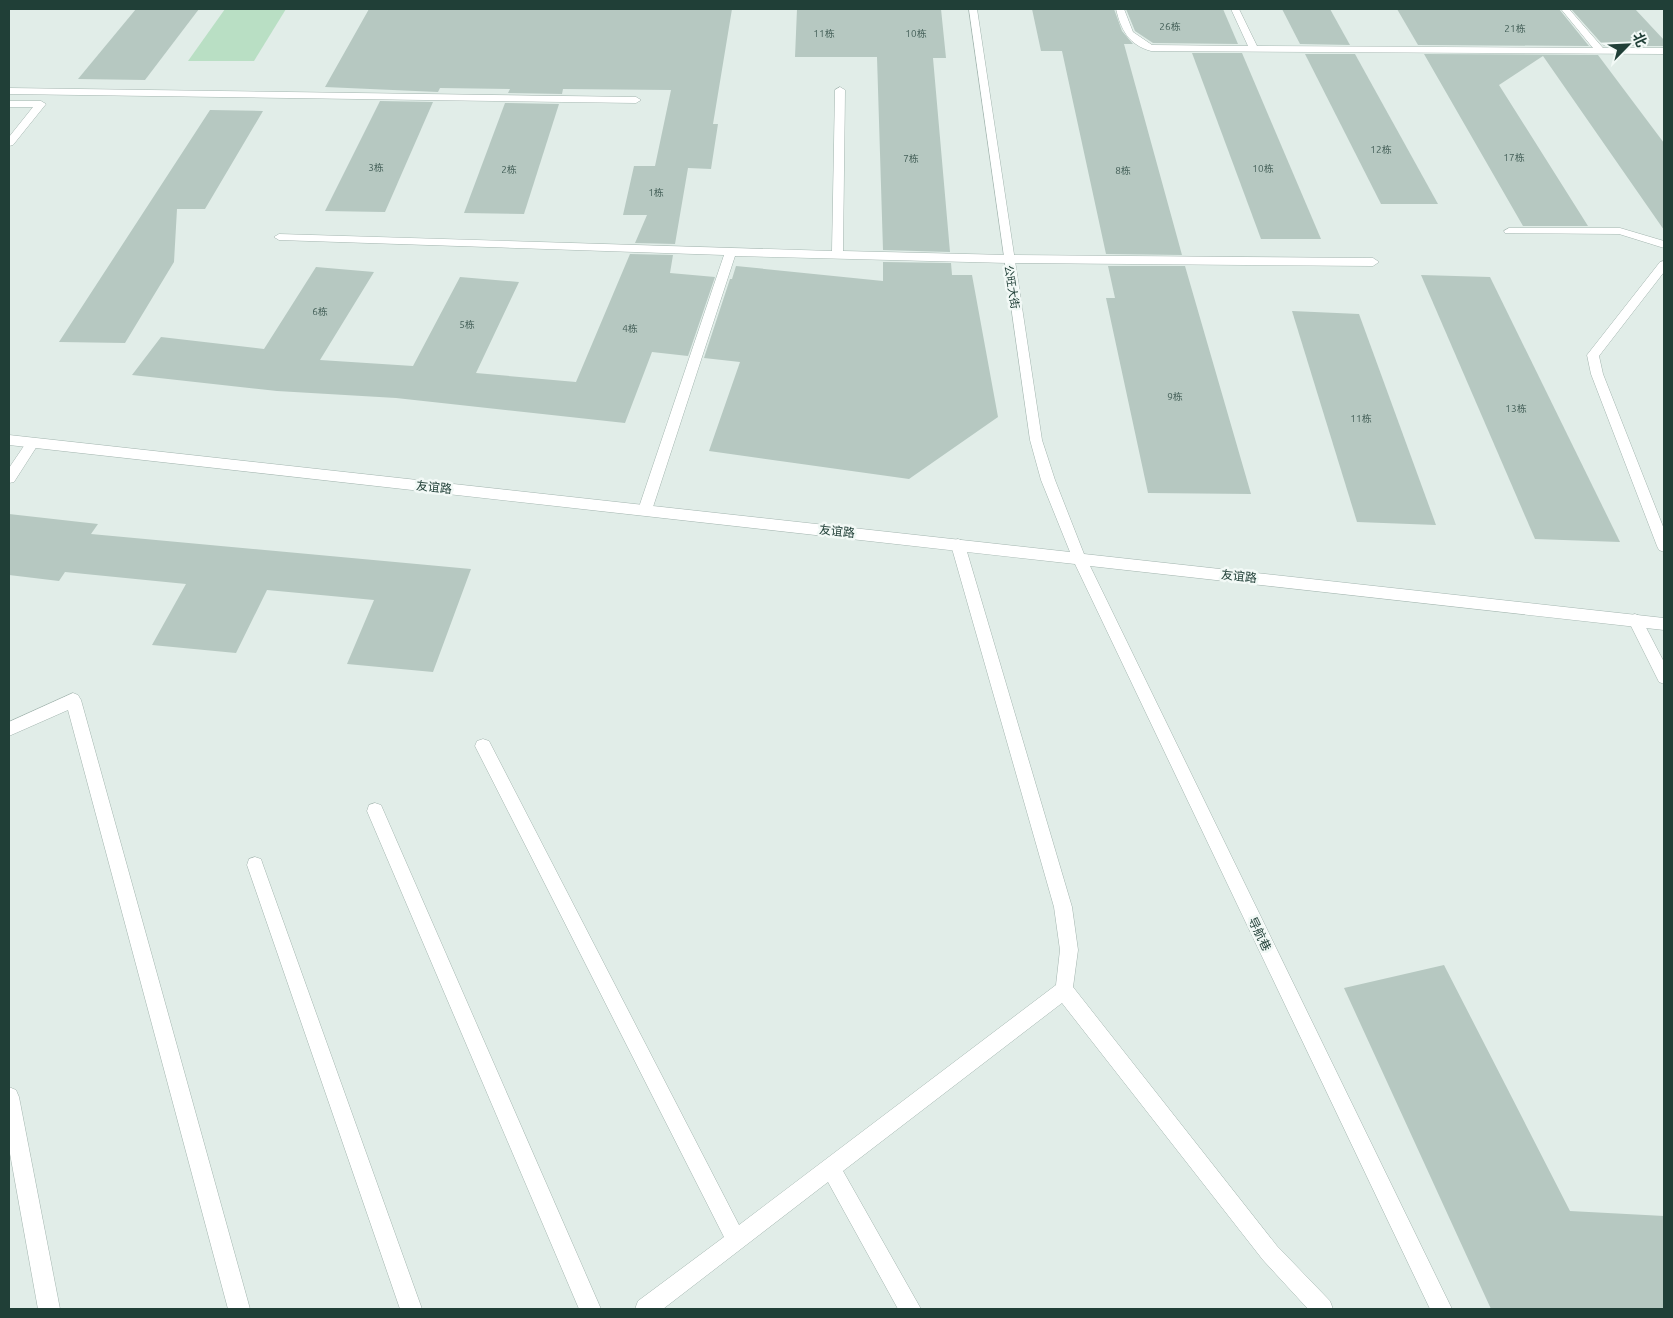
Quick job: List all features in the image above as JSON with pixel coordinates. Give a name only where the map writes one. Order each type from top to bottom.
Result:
[{"type":"street","name":"公旺大街","points":[[973,9],[1036,440],[1048,480],[1079,558]]},
{"type":"street","points":[[1120,9],[1128,34],[1136,42],[1151,48],[1664,51]]},
{"type":"street","points":[[1235,9],[1254,48]]},
{"type":"street","points":[[1565,9],[1601,51]]},
{"type":"street","points":[[837,255],[840,90]]},
{"type":"street","points":[[9,91],[636,100]]},
{"type":"street","points":[[9,104],[41,104],[9,143]]},
{"type":"street","points":[[1509,231],[1620,231],[1664,245]]},
{"type":"street","points":[[278,237],[837,255],[1372,262]]},
{"type":"street","points":[[646,510],[731,252]]},
{"type":"street","points":[[1664,265],[1593,354],[1597,374],[1664,546]]},
{"type":"street","name":"友谊路","points":[[9,440],[1664,624]]},
{"type":"street","points":[[9,478],[33,443]]},
{"type":"street","points":[[958,544],[1064,907],[1069,950],[1064,990],[1270,1254],[1322,1309]]},
{"type":"street","name":"导航巷","points":[[1079,558],[1442,1309]]},
{"type":"street","points":[[1635,620],[1664,677]]},
{"type":"street","points":[[9,729],[73,700],[239,1309]]},
{"type":"street","points":[[483,746],[736,1240]]},
{"type":"street","points":[[375,811],[590,1309]]},
{"type":"street","points":[[255,865],[411,1309]]},
{"type":"street","points":[[646,1309],[1064,990]]},
{"type":"street","points":[[9,1097],[49,1309]]},
{"type":"street","points":[[831,1168],[910,1309]]},
{"type":"green space","points":[[225,9],[286,9],[254,61],[188,61]]},
{"type":"building","points":[[136,9],[199,9],[145,80],[78,79]]},
{"type":"building","points":[[369,9],[732,9],[713,124],[718,124],[711,169],[688,168],[675,244],[635,243],[647,215],[623,215],[634,166],[655,166],[671,90],[563,89],[562,94],[508,93],[510,89],[440,88],[438,92],[325,87]]},
{"type":"building","points":[[797,9],[941,9],[946,58],[933,58],[950,252],[883,250],[877,57],[795,57]]},
{"type":"building","points":[[1032,9],[1114,9],[1122,31],[1133,44],[1124,44],[1182,255],[1106,254],[1062,51],[1041,51]]},
{"type":"building","points":[[1126,9],[1223,9],[1238,44],[1153,43],[1135,31]]},
{"type":"building","points":[[1282,9],[1330,9],[1350,45],[1300,44]]},
{"type":"building","points":[[1397,9],[1559,9],[1589,46],[1418,45]]},
{"type":"building","points":[[1571,9],[1635,9],[1664,40],[1664,46],[1604,46]]},
{"type":"building","points":[[1192,53],[1242,53],[1321,239],[1261,239]]},
{"type":"building","points":[[1305,54],[1355,54],[1438,204],[1381,204]]},
{"type":"building","points":[[1424,54],[1598,55],[1664,143],[1664,230],[1543,56],[1499,85],[1588,226],[1523,226]]},
{"type":"building","points":[[380,101],[433,102],[385,212],[325,211]]},
{"type":"building","points":[[505,103],[559,104],[524,214],[464,213]]},
{"type":"building","points":[[210,110],[263,111],[205,209],[177,209],[174,262],[125,343],[59,342]]},
{"type":"building","points":[[630,254],[673,255],[670,273],[715,277],[688,356],[652,352],[625,423],[396,398],[277,391],[132,375],[161,337],[264,349],[316,267],[374,272],[320,360],[413,366],[460,277],[519,282],[476,373],[576,382]]},
{"type":"building","points":[[883,262],[951,263],[952,275],[972,275],[998,417],[909,479],[709,451],[740,362],[704,358],[736,266],[883,281]]},
{"type":"building","points":[[1108,266],[1185,266],[1251,494],[1148,493],[1106,298],[1115,298]]},
{"type":"building","points":[[1421,275],[1490,277],[1620,542],[1535,539]]},
{"type":"building","points":[[1292,311],[1359,314],[1436,525],[1357,522]]},
{"type":"building","points":[[9,514],[98,524],[91,534],[471,569],[433,672],[347,664],[374,600],[267,590],[236,653],[152,645],[186,584],[65,572],[59,581],[9,575]]},
{"type":"building","points":[[1444,965],[1570,1211],[1664,1216],[1664,1309],[1491,1309],[1344,988]]}]
